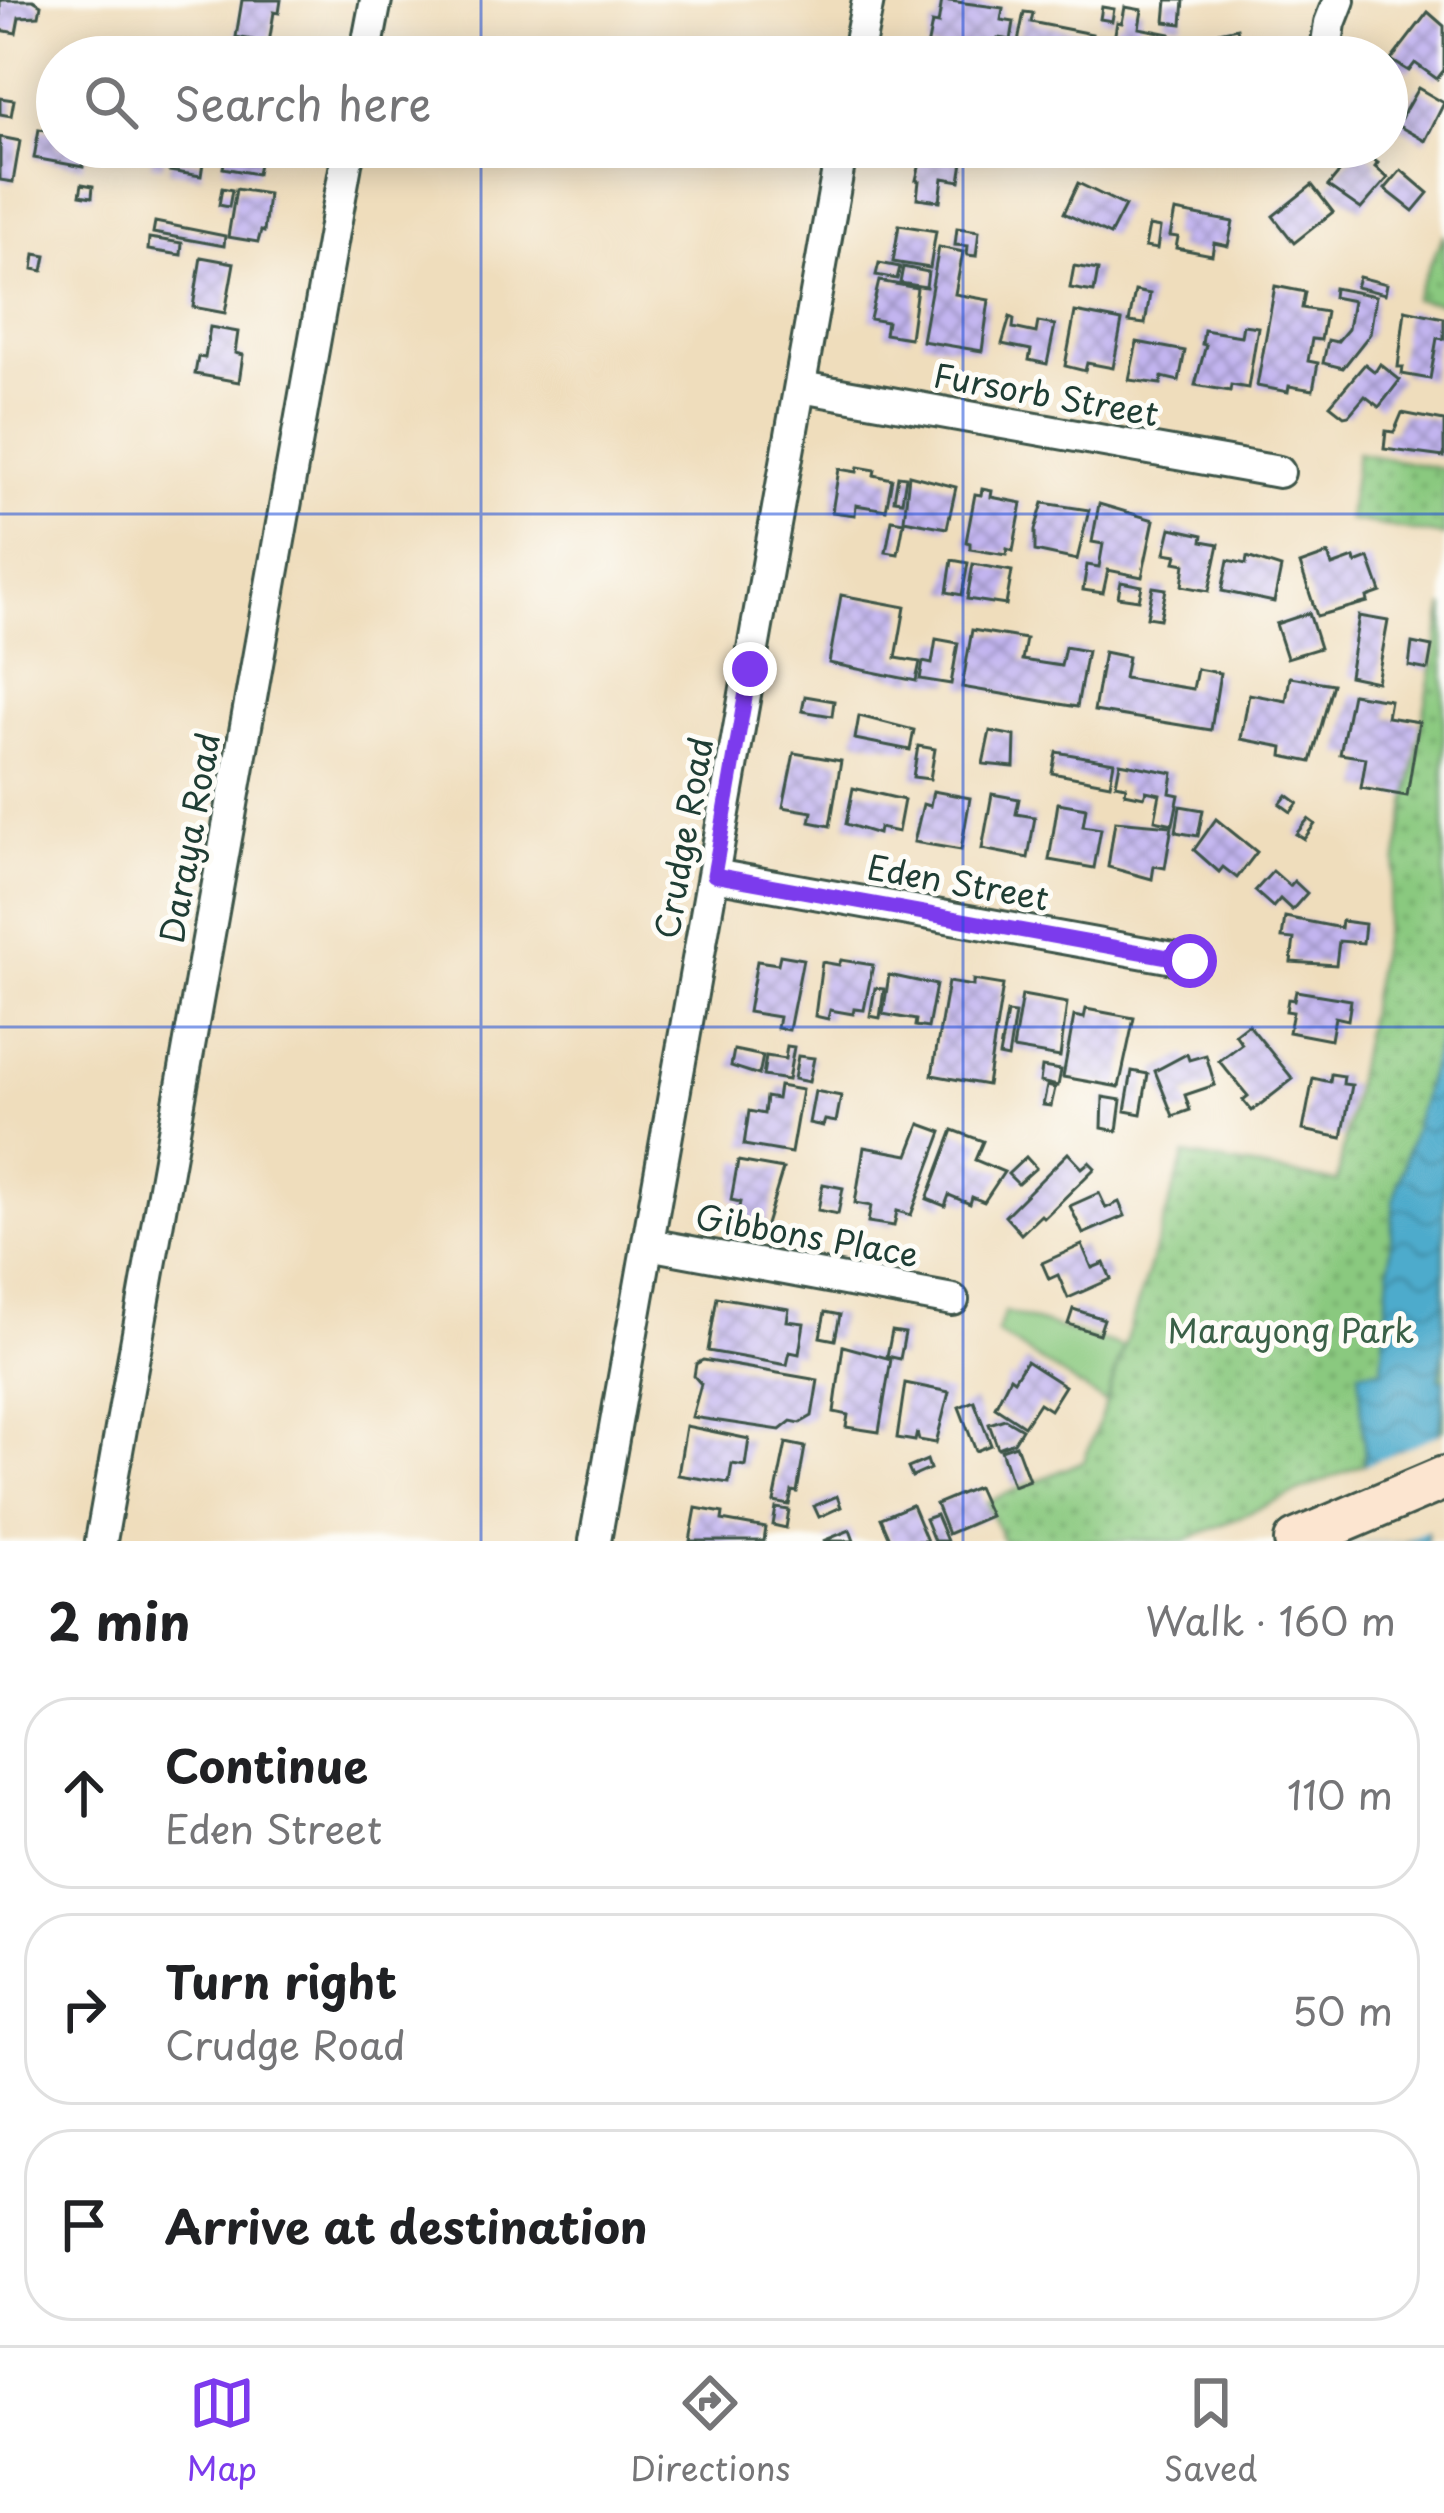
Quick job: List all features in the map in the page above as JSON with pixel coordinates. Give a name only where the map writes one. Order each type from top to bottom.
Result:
[{"type":"street","points":[[369,36],[376,0]]},
{"type":"street","points":[[861,36],[868,0]]},
{"type":"street","points":[[1330,36],[1339,0]]},
{"type":"street","name":"Daraya Road","points":[[101,1541],[345,168]]},
{"type":"street","name":"Crudge Road","points":[[595,1541],[838,168]]},
{"type":"street","name":"Fursorb Street","points":[[801,387],[1279,472]]},
{"type":"street","name":"Eden Street","points":[[714,875],[1190,961]]},
{"type":"street","name":"Gibbons Place","points":[[648,1244],[953,1300]]},
{"type":"street","points":[[1296,1541],[1441,1479]]},
{"type":"green space","points":[[1444,234],[1444,304],[1414,299]]},
{"type":"green space","points":[[1357,453],[1444,469],[1444,536],[1348,520]]},
{"type":"green space","name":"Marayong Park","points":[[1444,605],[1444,1429],[1184,1541],[1003,1541],[987,1502],[1084,1461],[1185,1155],[1337,1182]]},
{"type":"green space","points":[[1005,1312],[1123,1347],[1106,1403],[997,1333]]},
{"type":"water","points":[[1444,1021],[1444,1347],[1439,1378],[1444,1380],[1427,1541],[1349,1541],[1365,1461],[1359,1371],[1382,1369],[1394,1199]]},
{"type":"pier","points":[[1444,1432],[1433,1528],[1402,1541],[1349,1541],[1357,1469]]},
{"type":"building","points":[[0,0],[33,0],[41,5],[39,16],[19,17],[16,33],[0,30]]},
{"type":"building","points":[[242,0],[281,0],[270,36],[236,36]]},
{"type":"building","points":[[942,0],[1003,8],[1001,20],[1014,22],[1012,36],[929,36],[932,23],[938,24]]},
{"type":"building","points":[[1167,0],[1184,0],[1182,24],[1165,22]]},
{"type":"building","points":[[1102,7],[1114,9],[1112,21],[1100,19]]},
{"type":"building","points":[[1125,7],[1142,10],[1139,28],[1170,36],[1115,36],[1117,22],[1122,23]]},
{"type":"building","points":[[1024,12],[1033,13],[1031,22],[1092,34],[1092,36],[1019,36]]},
{"type":"building","points":[[1428,12],[1444,26],[1444,70],[1437,79],[1415,63],[1408,70],[1408,38]]},
{"type":"building","points":[[1237,28],[1238,36],[1220,36],[1219,32]]},
{"type":"building","points":[[1418,88],[1444,103],[1425,141],[1408,131],[1408,106]]},
{"type":"building","points":[[0,98],[14,100],[11,116],[0,114]]},
{"type":"building","points":[[0,137],[20,141],[13,182],[0,180]]},
{"type":"building","points":[[170,168],[202,168],[201,176]]},
{"type":"building","points":[[223,168],[258,168],[257,174]]},
{"type":"building","points":[[919,168],[962,168],[960,181],[943,178],[940,201],[917,198]]},
{"type":"building","points":[[1343,168],[1376,168],[1388,178],[1361,209],[1328,186]]},
{"type":"building","points":[[1401,170],[1428,193],[1413,211],[1385,189]]},
{"type":"building","points":[[1078,183],[1125,206],[1110,235],[1064,213]]},
{"type":"building","points":[[82,184],[93,186],[92,197],[80,195]]},
{"type":"building","points":[[1312,185],[1333,212],[1294,243],[1273,216]]},
{"type":"building","points":[[222,188],[232,190],[229,207],[219,205]]},
{"type":"building","points":[[236,189],[268,194],[264,232],[258,242],[228,237]]},
{"type":"building","points":[[1175,211],[1233,222],[1228,246],[1214,243],[1212,255],[1176,248],[1178,237],[1170,236]]},
{"type":"building","points":[[155,222],[225,236],[224,246],[153,233]]},
{"type":"building","points":[[899,225],[936,231],[930,268],[893,262]]},
{"type":"building","points":[[1149,226],[1160,228],[1157,249],[1145,247]]},
{"type":"building","points":[[957,228],[979,231],[976,256],[967,255],[968,246],[955,245]]},
{"type":"building","points":[[149,238],[182,243],[181,255],[148,250]]},
{"type":"building","points":[[939,247],[963,252],[955,294],[989,300],[982,351],[922,341]]},
{"type":"building","points":[[35,254],[46,256],[43,271],[33,269]]},
{"type":"building","points":[[201,257],[234,263],[225,313],[193,307]]},
{"type":"building","points":[[879,263],[900,267],[897,279],[876,275]]},
{"type":"building","points":[[1074,266],[1098,270],[1094,292],[1070,288]]},
{"type":"building","points":[[903,267],[928,272],[926,287],[900,283]]},
{"type":"building","points":[[1359,277],[1387,284],[1385,294],[1356,287]]},
{"type":"building","points":[[879,281],[917,288],[910,338],[885,334],[887,322],[870,319]]},
{"type":"building","points":[[1275,286],[1305,292],[1302,308],[1326,312],[1321,340],[1312,339],[1308,361],[1318,363],[1313,390],[1289,386],[1288,392],[1257,386]]},
{"type":"building","points":[[1334,288],[1376,296],[1370,334],[1343,368],[1323,363],[1328,340],[1337,342],[1348,329],[1353,301],[1333,297]]},
{"type":"building","points":[[1135,291],[1150,294],[1145,324],[1129,322]]},
{"type":"building","points":[[1405,310],[1444,318],[1444,339],[1437,338],[1430,379],[1402,374],[1403,367],[1398,367]]},
{"type":"building","points":[[1075,312],[1122,321],[1113,368],[1087,363],[1085,371],[1065,366]]},
{"type":"building","points":[[1010,317],[1013,328],[1036,333],[1038,322],[1055,325],[1047,364],[1029,360],[1031,350],[1002,344]]},
{"type":"building","points":[[1243,325],[1258,327],[1248,388],[1231,385],[1230,391],[1195,385],[1206,345],[1202,344],[1204,330],[1241,336]]},
{"type":"building","points":[[210,327],[238,332],[235,353],[243,355],[239,382],[195,374],[198,357],[205,358]]},
{"type":"building","points":[[1137,342],[1185,351],[1179,381],[1162,377],[1161,384],[1129,380]]},
{"type":"building","points":[[1365,364],[1375,372],[1380,364],[1400,380],[1379,407],[1365,396],[1344,416],[1330,405]]},
{"type":"building","points":[[1402,413],[1444,421],[1444,457],[1384,449],[1386,431],[1394,432]]},
{"type":"building","points":[[858,467],[892,479],[886,510],[856,505],[855,515],[832,512],[839,469],[857,472]]},
{"type":"building","points":[[909,475],[956,487],[947,528],[904,520]]},
{"type":"building","points":[[898,476],[906,477],[902,501],[894,500]]},
{"type":"building","points":[[982,489],[992,491],[991,497],[1022,503],[1013,551],[1007,549],[1006,555],[970,549],[966,542],[975,494],[981,495]]},
{"type":"building","points":[[1043,503],[1089,510],[1077,560],[1035,551]]},
{"type":"building","points":[[1099,504],[1154,520],[1142,577],[1108,570],[1103,593],[1083,590],[1087,565],[1099,567],[1103,544],[1092,542]]},
{"type":"building","points":[[892,520],[904,522],[898,554],[886,552]]},
{"type":"building","points":[[1171,528],[1219,544],[1209,591],[1182,586],[1185,564],[1175,562],[1177,555],[1165,553]]},
{"type":"building","points":[[1328,554],[1332,566],[1369,558],[1381,592],[1367,597],[1368,602],[1317,616],[1300,564]]},
{"type":"building","points":[[1247,557],[1281,568],[1274,602],[1222,591],[1228,560],[1246,564]]},
{"type":"building","points":[[952,560],[968,563],[962,595],[947,592]]},
{"type":"building","points":[[973,564],[1012,571],[1006,605],[967,599]]},
{"type":"building","points":[[1121,582],[1142,586],[1139,600],[1118,597]]},
{"type":"building","points":[[1153,587],[1166,589],[1160,619],[1147,617]]},
{"type":"building","points":[[841,595],[905,607],[896,658],[920,662],[916,681],[829,663]]},
{"type":"building","points":[[1309,613],[1320,648],[1287,658],[1276,624]]},
{"type":"building","points":[[1359,616],[1388,621],[1377,682],[1349,676]]},
{"type":"building","points":[[972,630],[1026,639],[1022,660],[1061,666],[1065,647],[1087,651],[1077,707],[962,687]]},
{"type":"building","points":[[936,639],[958,643],[951,684],[920,679],[923,662],[932,664]]},
{"type":"building","points":[[1412,643],[1432,647],[1428,670],[1409,666]]},
{"type":"building","points":[[1104,652],[1128,657],[1124,678],[1193,689],[1197,669],[1220,673],[1211,730],[1094,711]]},
{"type":"building","points":[[1290,677],[1333,684],[1311,762],[1282,756],[1283,747],[1241,739],[1249,694],[1286,701]]},
{"type":"building","points":[[1352,694],[1390,700],[1387,717],[1419,722],[1407,796],[1361,788],[1366,758],[1340,754]]},
{"type":"building","points":[[805,696],[834,701],[832,716],[802,711]]},
{"type":"building","points":[[859,716],[914,730],[910,750],[855,739]]},
{"type":"building","points":[[990,731],[1015,736],[1014,767],[983,764]]},
{"type":"building","points":[[918,746],[935,749],[930,779],[913,777]]},
{"type":"building","points":[[1056,752],[1114,762],[1110,784],[1052,773]]},
{"type":"building","points":[[794,753],[841,761],[830,826],[810,822],[812,812],[783,807]]},
{"type":"building","points":[[1120,763],[1173,773],[1170,793],[1179,795],[1173,824],[1155,820],[1160,794],[1125,793],[1126,786],[1116,784]]},
{"type":"building","points":[[853,788],[904,800],[898,832],[879,828],[878,834],[846,824]]},
{"type":"building","points":[[933,791],[970,798],[961,850],[914,842],[923,804],[930,806]]},
{"type":"building","points":[[992,794],[1019,799],[1016,814],[1035,817],[1028,858],[982,849]]},
{"type":"building","points":[[1287,795],[1298,803],[1291,812],[1280,804]]},
{"type":"building","points":[[1058,803],[1086,808],[1083,826],[1101,829],[1094,868],[1049,860]]},
{"type":"building","points":[[1180,806],[1203,810],[1198,836],[1176,832]]},
{"type":"building","points":[[1216,819],[1257,852],[1237,878],[1223,867],[1219,872],[1194,850]]},
{"type":"building","points":[[1308,819],[1315,824],[1304,839],[1296,834]]},
{"type":"building","points":[[1115,821],[1172,826],[1165,868],[1154,866],[1152,879],[1108,867]]},
{"type":"building","points":[[1273,871],[1307,893],[1292,910],[1280,899],[1273,907],[1255,891]]},
{"type":"building","points":[[1285,917],[1341,928],[1342,921],[1365,924],[1363,943],[1339,941],[1336,965],[1291,962],[1294,939],[1282,938]]},
{"type":"building","points":[[780,955],[803,959],[789,1030],[777,1028],[779,1017],[748,1012],[757,961],[778,964]]},
{"type":"building","points":[[841,960],[873,965],[864,1010],[854,1009],[853,1014],[830,1010],[828,1019],[815,1016],[822,962],[839,965]]},
{"type":"building","points":[[889,975],[936,985],[928,1028],[915,1026],[916,1020],[883,1014]]},
{"type":"building","points":[[973,980],[1003,985],[987,1085],[932,1075],[948,982],[973,986]]},
{"type":"building","points":[[875,988],[884,989],[880,1018],[870,1016]]},
{"type":"building","points":[[1296,991],[1351,1000],[1348,1020],[1335,1017],[1331,1040],[1289,1032],[1293,1012],[1286,1011],[1288,999],[1294,1000]]},
{"type":"building","points":[[1022,995],[1067,1003],[1060,1057],[1013,1049]]},
{"type":"building","points":[[1086,1009],[1134,1018],[1119,1087],[1063,1077],[1074,1016],[1084,1018]]},
{"type":"building","points":[[1007,1013],[1015,1014],[1008,1058],[999,1056]]},
{"type":"building","points":[[1248,1024],[1293,1079],[1252,1111],[1243,1100],[1248,1096],[1219,1061],[1242,1044],[1235,1034]]},
{"type":"building","points":[[787,1046],[794,1047],[788,1080],[763,1076],[766,1056],[785,1059]]},
{"type":"building","points":[[734,1050],[763,1056],[759,1075],[731,1066]]},
{"type":"building","points":[[1187,1054],[1189,1060],[1206,1055],[1215,1085],[1185,1095],[1190,1110],[1173,1116],[1155,1071]]},
{"type":"building","points":[[798,1056],[814,1058],[809,1082],[794,1079]]},
{"type":"building","points":[[1042,1067],[1061,1070],[1058,1086],[1040,1082]]},
{"type":"building","points":[[1132,1071],[1148,1074],[1141,1114],[1125,1111]]},
{"type":"building","points":[[1331,1074],[1344,1076],[1343,1084],[1352,1085],[1342,1138],[1303,1130],[1313,1078],[1330,1082]]},
{"type":"building","points":[[779,1086],[802,1090],[791,1153],[744,1145],[749,1111],[764,1114],[766,1097],[777,1099]]},
{"type":"building","points":[[1047,1086],[1055,1088],[1051,1106],[1043,1105]]},
{"type":"building","points":[[815,1091],[841,1096],[836,1122],[809,1123]]},
{"type":"building","points":[[1103,1097],[1121,1100],[1117,1131],[1102,1128]]},
{"type":"building","points":[[920,1124],[942,1132],[911,1215],[897,1211],[894,1226],[868,1222],[871,1206],[855,1203],[864,1147],[908,1155]]},
{"type":"building","points":[[953,1130],[983,1141],[975,1160],[1004,1172],[984,1202],[972,1197],[970,1204],[949,1195],[945,1206],[927,1199]]},
{"type":"building","points":[[1068,1153],[1082,1168],[1089,1162],[1095,1168],[1021,1234],[1005,1216]]},
{"type":"building","points":[[1026,1157],[1036,1168],[1018,1184],[1008,1174]]},
{"type":"building","points":[[738,1161],[783,1169],[765,1228],[736,1223],[740,1202],[731,1200]]},
{"type":"building","points":[[823,1184],[843,1188],[838,1214],[818,1210]]},
{"type":"building","points":[[1099,1193],[1106,1208],[1119,1202],[1125,1216],[1083,1234],[1070,1206]]},
{"type":"building","points":[[1082,1245],[1092,1268],[1104,1263],[1111,1279],[1068,1298],[1058,1275],[1049,1279],[1042,1263]]},
{"type":"building","points":[[717,1297],[789,1309],[787,1321],[804,1323],[799,1354],[790,1352],[787,1365],[708,1351]]},
{"type":"building","points":[[1073,1309],[1104,1319],[1099,1334],[1068,1324]]},
{"type":"building","points":[[825,1312],[840,1315],[835,1340],[820,1337]]},
{"type":"building","points":[[892,1331],[905,1333],[900,1359],[887,1356]]},
{"type":"building","points":[[843,1346],[891,1359],[879,1432],[846,1427],[848,1415],[834,1412]]},
{"type":"building","points":[[703,1360],[818,1380],[812,1416],[800,1423],[791,1421],[780,1430],[692,1417],[701,1384],[694,1376],[696,1364]]},
{"type":"building","points":[[1026,1361],[1065,1386],[1050,1410],[1039,1403],[1024,1426],[995,1407],[1010,1377],[1014,1380]]},
{"type":"building","points":[[905,1383],[949,1392],[936,1443],[919,1440],[917,1432],[915,1441],[897,1438]]},
{"type":"building","points":[[974,1401],[991,1445],[976,1451],[959,1407]]},
{"type":"building","points":[[1005,1419],[1022,1429],[1014,1442],[998,1448],[989,1424]]},
{"type":"building","points":[[686,1426],[749,1439],[745,1466],[732,1464],[729,1483],[678,1475]]},
{"type":"building","points":[[786,1443],[805,1447],[797,1492],[792,1491],[789,1505],[774,1502]]},
{"type":"building","points":[[1016,1445],[1029,1480],[1013,1486],[1001,1450]]},
{"type":"building","points":[[927,1460],[930,1469],[912,1477],[908,1468]]},
{"type":"building","points":[[977,1487],[990,1516],[948,1534],[936,1504]]},
{"type":"building","points":[[837,1496],[841,1507],[819,1517],[814,1506]]},
{"type":"building","points":[[912,1505],[927,1541],[891,1541],[881,1518]]},
{"type":"building","points":[[696,1508],[723,1513],[722,1520],[766,1528],[764,1541],[690,1541]]},
{"type":"building","points":[[776,1508],[789,1510],[786,1528],[773,1525]]},
{"type":"building","points":[[936,1515],[947,1541],[934,1541],[925,1519]]},
{"type":"building","points":[[850,1530],[854,1541],[823,1541]]},
{"type":"route","points":[[750,669],[714,875],[1190,961]]}]
